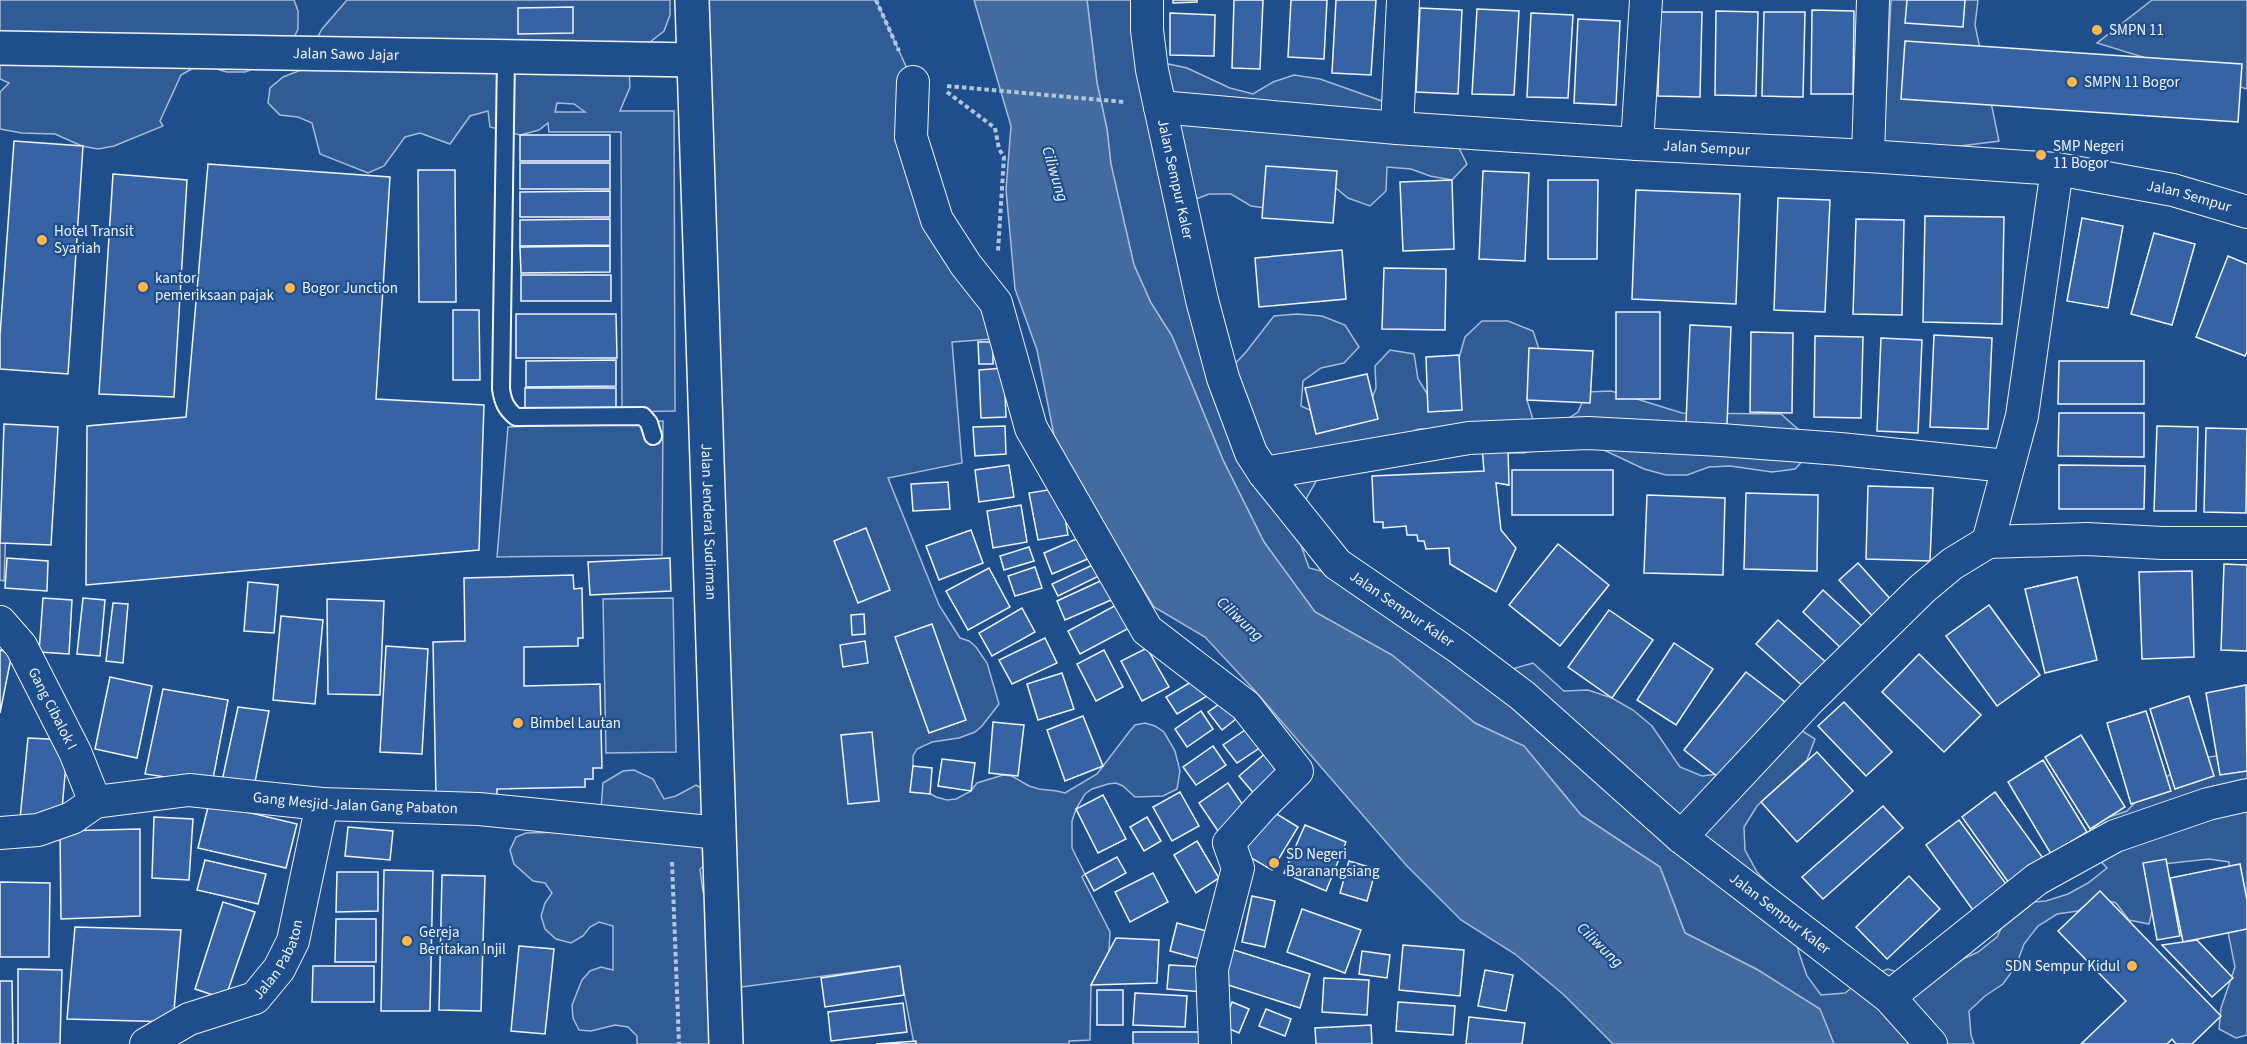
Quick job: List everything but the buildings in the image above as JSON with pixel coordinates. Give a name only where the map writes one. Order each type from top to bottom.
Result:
[{"type":"main road","name":"Jalan Jenderal Sudirman","points":[[692,0],[726,1044]]},
{"type":"main road","name":"Jalan Sawo Jajar","points":[[0,48],[694,60]]},
{"type":"street","name":"Jalan Sempur Kaler","points":[[1147,0],[1147,105],[1223,378],[1251,453],[1264,473],[1337,564],[1491,670],[1681,837],[1889,997],[1931,1044]]},
{"type":"street","points":[[1397,128],[1403,0]]},
{"type":"street","points":[[1637,144],[1646,0]]},
{"type":"street","points":[[1868,156],[1874,0]]},
{"type":"street","points":[[925,83],[911,137],[937,220],[966,265],[996,303],[1031,428],[1147,630],[1246,706],[1297,771],[1229,843],[1238,868],[1212,969],[1215,1044]]},
{"type":"street","name":"Jalan Sempur","points":[[1147,105],[1397,128],[2057,169],[2173,190],[2247,212]]},
{"type":"street","points":[[1988,542],[2022,416],[2057,169]]},
{"type":"street","points":[[1264,473],[1469,438],[1588,433],[1744,442],[2007,466]]},
{"type":"street","points":[[1681,837],[1810,699],[1922,589],[1952,564],[1988,542],[2087,539],[2162,543],[2247,543]]},
{"type":"street","name":"Gang Cibalok I","points":[[0,622],[21,646],[75,752],[95,802]]},
{"type":"street","name":"Gang Mesjid-Jalan Gang Pabaton","points":[[0,833],[38,830],[72,818],[95,802],[189,790],[322,804],[479,809],[719,833]]},
{"type":"street","points":[[1889,997],[2037,879],[2115,836],[2208,804],[2247,795]]},
{"type":"street","name":"Jalan Pabaton","points":[[146,1044],[189,1019],[255,998],[279,969],[293,941],[322,804]]},
{"type":"lane","points":[[506,57],[501,389],[503,401],[508,411],[516,417],[643,416],[649,423],[653,436]]},
{"type":"path","points":[[925,83],[1147,105]]},
{"type":"path","points":[[945,91],[995,128],[999,149],[1004,157],[996,303]]},
{"type":"shaded area","points":[[0,0],[294,0],[298,11],[298,29],[289,48],[262,65],[245,72],[195,67],[181,75],[160,121],[163,126],[114,146],[98,149],[82,146],[55,134],[22,133],[0,129],[0,92],[9,83],[0,79]]},
{"type":"shaded area","points":[[347,0],[670,0],[670,15],[664,31],[650,42],[634,43],[629,69],[630,87],[620,111],[674,111],[675,411],[622,412],[621,132],[549,132],[548,123],[539,130],[520,135],[490,127],[488,111],[470,116],[450,144],[420,133],[405,137],[384,166],[368,173],[320,154],[312,123],[298,117],[280,115],[268,103],[270,88],[283,77],[299,71],[322,29]],"holes":[[[557,103],[574,104],[585,112],[555,112]]]},
{"type":"shaded area","points":[[692,0],[876,0],[913,82],[911,134],[1006,338],[952,342],[962,463],[888,478],[939,605],[960,638],[976,647],[987,663],[999,704],[975,732],[959,738],[932,742],[917,749],[913,756],[913,772],[922,789],[947,800],[956,799],[971,791],[977,783],[1003,775],[1012,776],[1039,789],[1065,793],[1097,774],[1135,725],[1145,723],[1164,732],[1175,751],[1180,771],[1177,789],[1163,796],[1135,797],[1123,786],[1116,783],[1108,784],[1085,794],[1076,809],[1072,821],[1072,848],[1085,874],[1082,877],[1110,932],[1109,951],[1091,985],[1090,1040],[1069,1041],[1069,1044],[914,1044],[899,966],[734,988],[714,1044],[637,1044],[637,1036],[628,1027],[615,1025],[591,1031],[579,1030],[573,1018],[572,1005],[582,980],[590,971],[601,967],[613,970],[613,926],[599,922],[571,943],[556,939],[545,929],[541,916],[545,903],[552,893],[545,883],[533,881],[514,864],[510,850],[516,837],[526,833],[563,832],[601,809],[603,783],[623,771],[634,770],[653,779],[664,799],[676,796],[696,785],[706,791]],"holes":[[[720,854],[710,900],[703,892],[700,869]]]},
{"type":"shaded area","points":[[1087,0],[1146,0],[1164,63],[1187,68],[1230,88],[1253,94],[1273,82],[1294,75],[1320,79],[1413,112],[1436,124],[1456,142],[1467,164],[1452,180],[1430,176],[1411,169],[1387,167],[1386,191],[1370,206],[1348,198],[1331,184],[1272,209],[1251,206],[1231,194],[1209,194],[1188,202],[1231,368],[1274,316],[1297,314],[1322,316],[1345,325],[1359,347],[1344,363],[1321,368],[1303,381],[1301,406],[1323,416],[1368,409],[1376,388],[1375,366],[1390,350],[1414,354],[1418,379],[1431,400],[1459,358],[1465,337],[1482,321],[1508,321],[1533,331],[1541,355],[1527,400],[1534,423],[1560,424],[1578,412],[1587,392],[1611,391],[1682,413],[1781,414],[1800,431],[1810,453],[1795,469],[1772,472],[1730,466],[1709,467],[1687,475],[1666,475],[1644,469],[1587,442],[1545,447],[1524,453],[1498,453],[1440,429],[1418,429],[1318,478],[1307,497],[1300,519],[1301,545],[1309,568],[1332,574],[1509,670],[1533,663],[1564,691],[1588,690],[1612,698],[1633,710],[1652,726],[1680,767],[1702,776],[1726,773],[1793,725],[1815,739],[1807,760],[1757,806],[1744,827],[1745,850],[1757,872],[1789,906],[1799,953],[1807,976],[1821,995],[1845,993],[1863,979],[1888,969],[1912,977],[1978,952],[1997,937],[2006,918],[2022,903],[2046,901],[2068,894],[2088,883],[2107,868],[2093,853],[2088,832],[2106,818],[2127,811],[2162,779],[2203,758],[2229,754],[2247,767],[2247,1035],[2236,1038],[2219,1029],[2221,1008],[2235,967],[2227,927],[2231,904],[2229,862],[2209,859],[2163,864],[2149,924],[2129,920],[2116,903],[2095,897],[2078,911],[2057,914],[2038,926],[2024,944],[2016,966],[2003,984],[1969,1011],[1974,1044],[1834,1044],[1819,1009],[1758,970],[1685,933],[1660,867],[1581,815],[1524,746],[1475,723],[1392,655],[1315,612],[1264,542],[1223,460],[1172,336],[1151,303],[1134,265],[1111,166],[1107,129],[1097,83]]},
{"type":"shaded area","points":[[1891,0],[1978,0],[1975,25],[1999,141],[1883,156]]},
{"type":"shaded area","points":[[2152,0],[2247,0],[2247,89],[2097,43]]},
{"type":"shaded area","points":[[663,421],[662,555],[497,557],[508,427]]},
{"type":"shaded area","points":[[0,514],[6,524],[4,581],[0,580]]},
{"type":"shaded area","points":[[673,598],[676,752],[606,753],[603,599]]},
{"type":"water","name":"Ciliwung","points":[[974,0],[1087,0],[1097,83],[1107,129],[1111,164],[1134,265],[1151,303],[1172,336],[1223,460],[1264,542],[1315,612],[1392,655],[1475,723],[1524,746],[1581,815],[1660,867],[1685,933],[1758,970],[1820,1009],[1834,1044],[1613,1044],[1564,995],[1515,954],[1461,920],[1406,865],[1256,692],[1205,637],[1154,607],[1091,504],[1054,435],[1037,350],[1015,289],[1006,190],[1011,126]]},
{"type":"place","name":"SMPN 11","points":[[2097,30]]},
{"type":"place","name":"SMPN 11 Bogor","points":[[2072,82]]},
{"type":"place","name":"SMP Negeri 11 Bogor","points":[[2041,155]]},
{"type":"place","name":"Hotel Transit Syariah","points":[[42,240]]},
{"type":"place","name":"kantor pemeriksaan pajak","points":[[143,287]]},
{"type":"place","name":"Bogor Junction","points":[[290,288]]},
{"type":"place","name":"Bimbel Lautan","points":[[518,723]]},
{"type":"place","name":"SD Negeri Baranangsiang","points":[[1274,863]]},
{"type":"place","name":"Gereja Beritakan Injil","points":[[407,941]]},
{"type":"place","name":"SDN Sempur Kidul","points":[[2132,966]]}]
